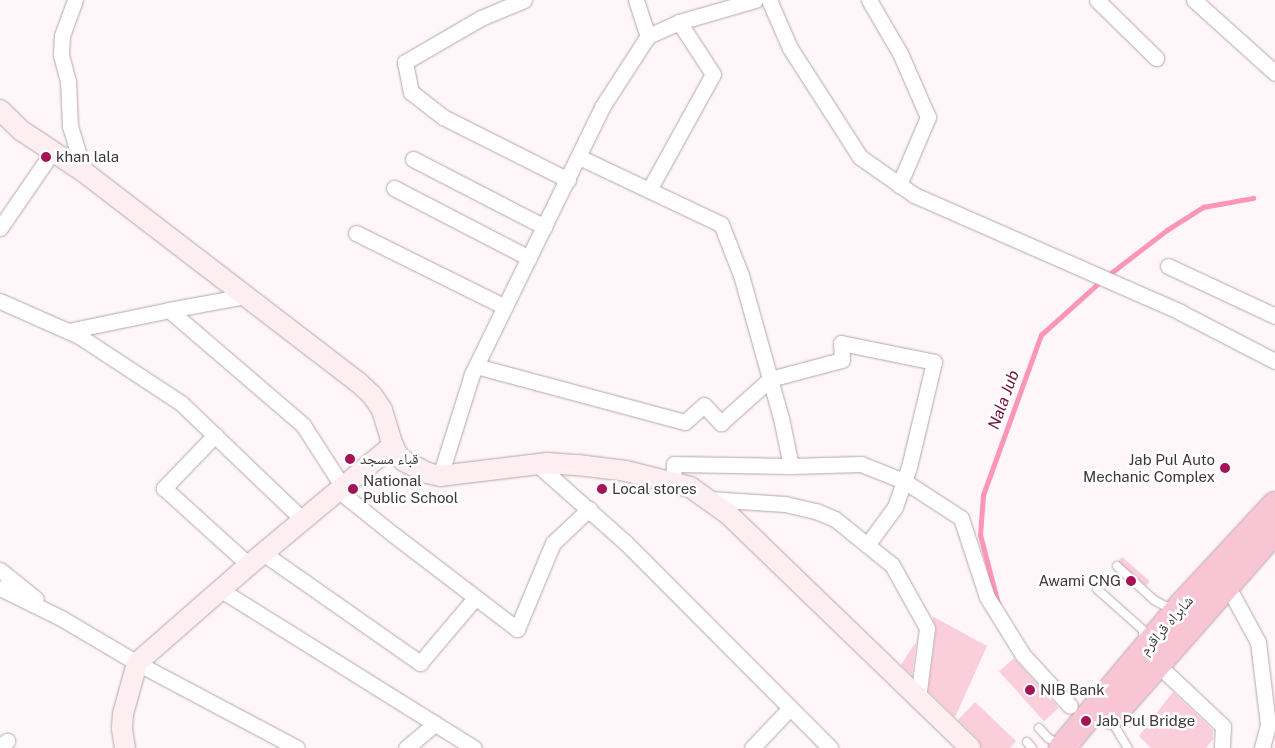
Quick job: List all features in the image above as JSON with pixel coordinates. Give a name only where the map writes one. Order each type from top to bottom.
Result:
[{"type":"highway","name":"شاہراہ قراقرم","points":[[1085,733],[1149,660],[1227,585],[1275,513]]},
{"type":"highway","name":"شاہراہ قراقرم","points":[[1149,660],[1183,604],[1275,513]]},
{"type":"street","points":[[76,0],[62,35],[62,55],[68,81],[70,126],[84,172]]},
{"type":"street","points":[[524,0],[481,18],[405,62],[411,92],[443,117],[568,180]]},
{"type":"street","points":[[636,0],[648,36]]},
{"type":"street","points":[[440,476],[476,366],[602,107],[648,36],[679,22],[755,0]]},
{"type":"street","points":[[769,0],[790,48],[860,157],[899,185],[914,195],[1180,312],[1275,361]]},
{"type":"street","points":[[869,0],[900,53],[928,117],[899,185]]},
{"type":"street","points":[[1097,0],[1156,58]]},
{"type":"street","points":[[1194,0],[1275,73]]},
{"type":"street","points":[[649,190],[714,74],[679,22]]},
{"type":"street","points":[[0,110],[22,131],[84,172],[372,394],[388,425],[397,454],[404,461],[428,473],[440,476],[537,464],[562,464],[626,471],[690,487],[709,499],[735,521],[970,748]]},
{"type":"street","points":[[0,228],[53,151]]},
{"type":"street","points":[[579,157],[720,224],[741,275],[770,379],[791,466]]},
{"type":"street","points":[[414,159],[544,227]]},
{"type":"street","points":[[394,188],[529,258]]},
{"type":"street","points":[[356,232],[505,307]]},
{"type":"street","points":[[1168,266],[1275,316]]},
{"type":"street","points":[[68,331],[245,296]]},
{"type":"street","points":[[0,301],[68,331],[181,404],[304,521]]},
{"type":"street","points":[[169,310],[303,425],[341,489],[475,598],[517,629],[553,543],[589,509]]},
{"type":"street","points":[[476,366],[685,422],[704,405],[721,423],[770,379],[842,360],[841,343],[934,362],[904,481],[895,507],[867,545]]},
{"type":"street","points":[[214,435],[164,488],[256,559],[420,663],[475,598]]},
{"type":"street","points":[[125,748],[122,728],[137,663],[256,559],[393,445]]},
{"type":"street","points":[[537,464],[625,542],[830,748]]},
{"type":"street","points":[[673,482],[674,464],[791,466],[861,464],[904,481],[961,518],[987,597],[1023,655],[1070,706]]},
{"type":"street","points":[[709,499],[785,504],[816,511],[835,519],[892,565],[927,628],[918,698]]},
{"type":"street","points":[[0,570],[61,618]]},
{"type":"street","points":[[1227,585],[1258,642],[1268,725],[1262,748]]},
{"type":"street","points":[[0,588],[61,618],[137,663],[297,748]]},
{"type":"street","points":[[221,590],[474,748]]},
{"type":"street","points":[[1149,660],[1223,726],[1222,748]]},
{"type":"street","points":[[752,748],[790,708]]},
{"type":"street","points":[[406,748],[435,724]]},
{"type":"lane","points":[[1117,566],[1154,600],[1165,606],[1183,604]]},
{"type":"lane","points":[[1097,589],[1143,630],[1143,642],[1149,660]]},
{"type":"lane","points":[[1039,728],[1048,738],[1057,743],[1085,733],[1117,727],[1128,748]]},
{"type":"building","points":[[1122,557],[1150,581],[1146,586],[1118,562]]},
{"type":"building","points":[[932,616],[987,646],[955,717],[928,691],[936,629]]},
{"type":"building","points":[[916,642],[912,675],[901,665]]},
{"type":"building","name":"NIB Bank","points":[[1014,658],[1059,708],[1044,721],[999,671]]},
{"type":"building","points":[[1173,692],[1213,730],[1213,739],[1206,748],[1151,748],[1139,736]]},
{"type":"building","points":[[975,702],[1016,741],[1010,748],[982,748],[978,739],[958,720]]},
{"type":"waterway","name":"Nala Jub","points":[[1107,276],[1167,230],[1203,207],[1253,198]]},
{"type":"waterway","name":"Nala Jub","points":[[998,604],[980,535],[983,495],[1041,335],[1101,281]]},
{"type":"place","name":"khan lala","points":[[46,157]]},
{"type":"place","name":"قباء مسجد","points":[[350,459]]},
{"type":"place","name":"Jab Pul Auto Mechanic Complex","points":[[1225,468]]},
{"type":"place","name":"National Public School","points":[[353,489]]},
{"type":"place","name":"Local stores","points":[[602,489]]},
{"type":"place","name":"Awami CNG","points":[[1131,581]]},
{"type":"place","name":"NIB Bank","points":[[1030,690]]},
{"type":"place","name":"Jab Pul Bridge","points":[[1086,721]]}]
